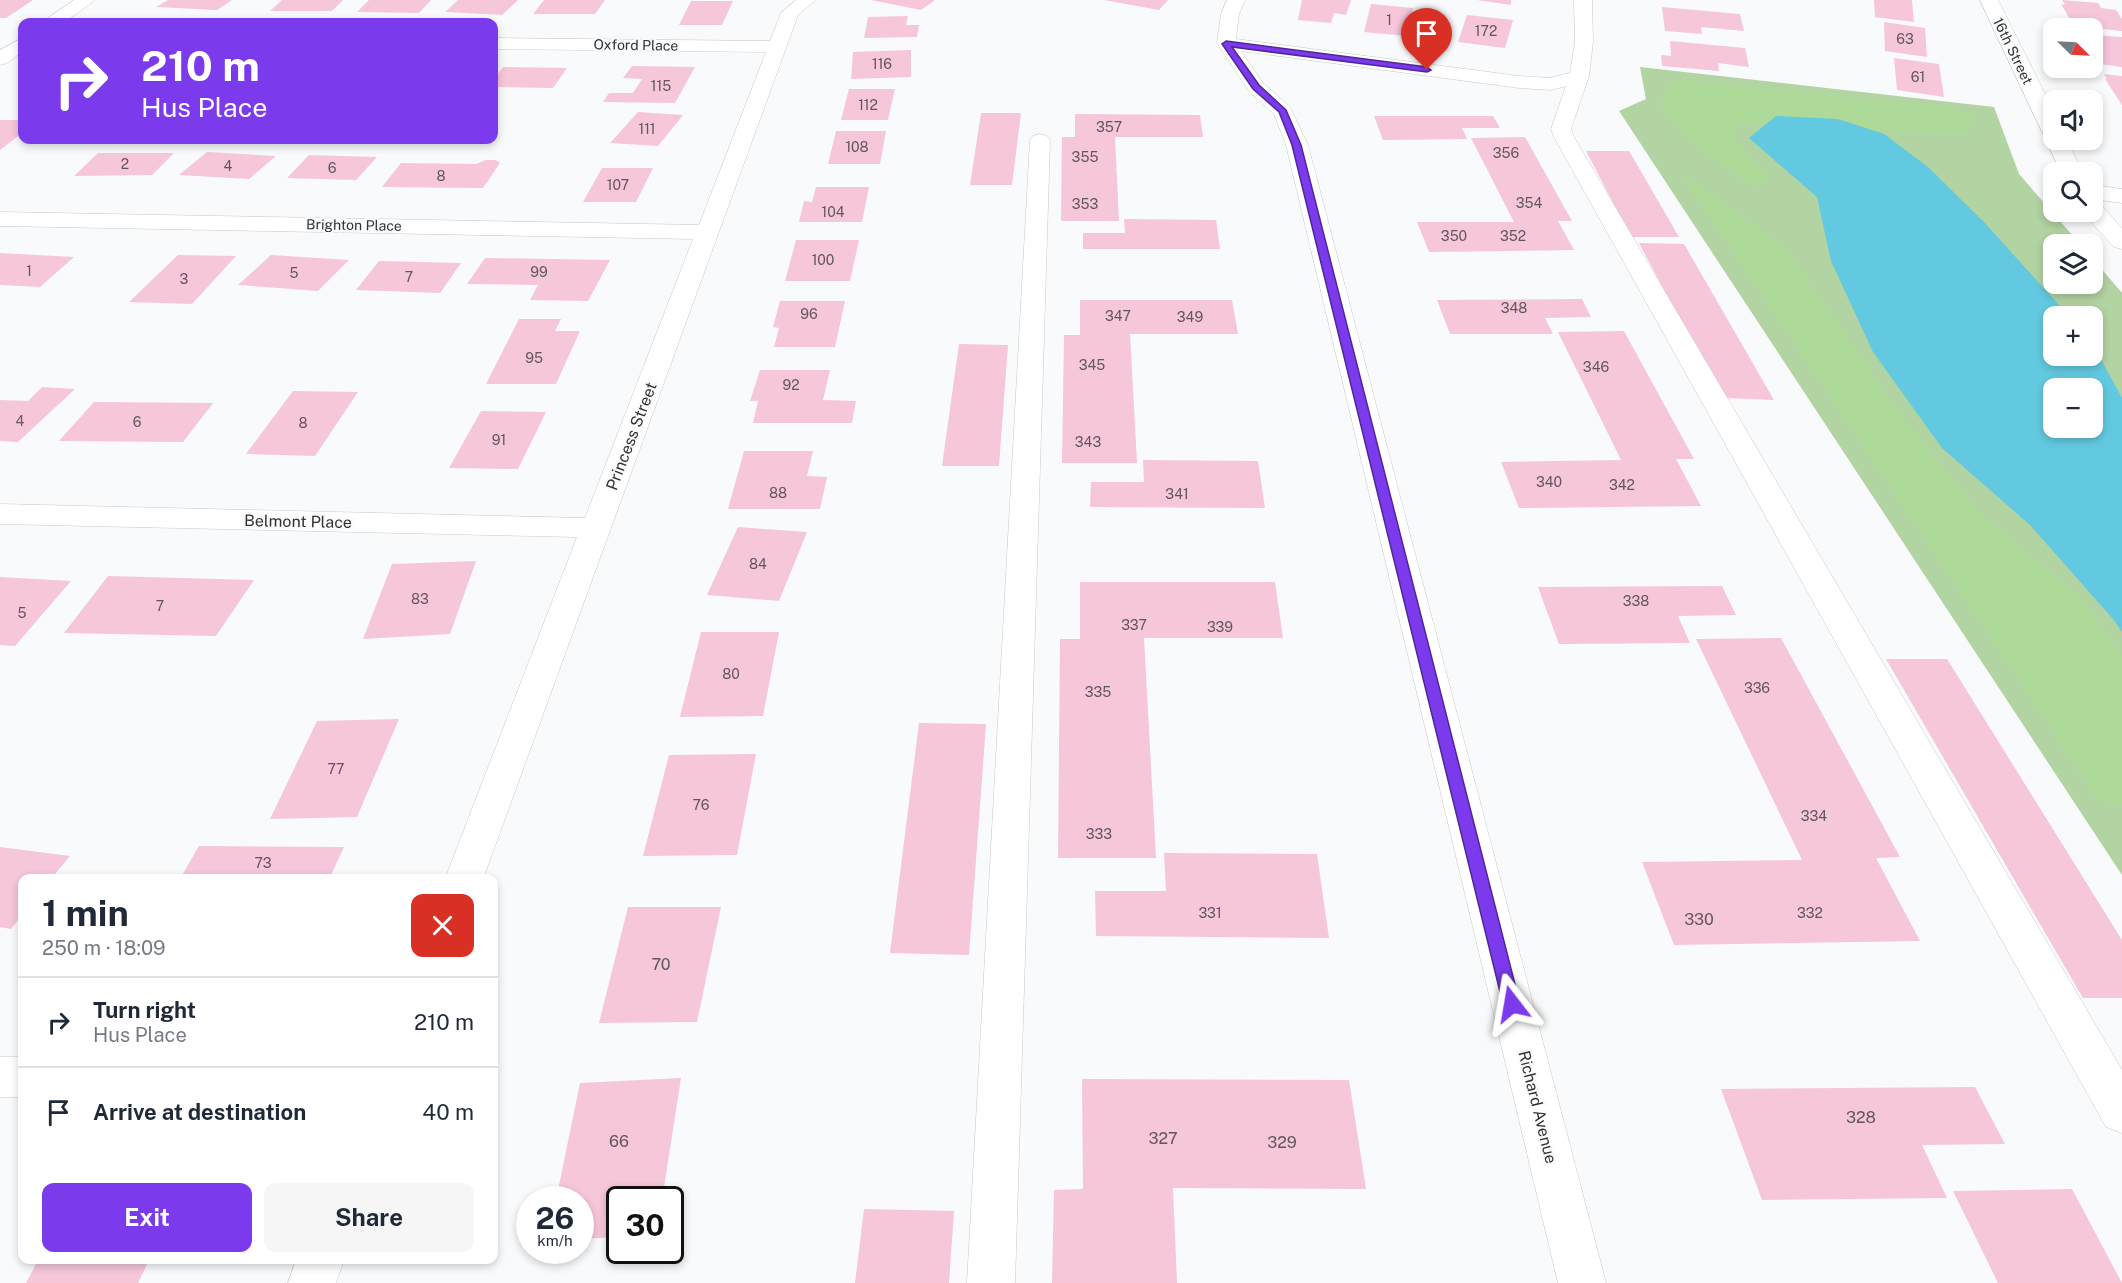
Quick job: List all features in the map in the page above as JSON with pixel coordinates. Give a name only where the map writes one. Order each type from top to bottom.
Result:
[{"type":"street","points":[[60,18],[86,0]]},
{"type":"street","name":"Princess Street","points":[[466,874],[790,13],[807,0]]},
{"type":"street","points":[[1236,0],[1230,14],[1226,44],[1551,84],[1579,76]]},
{"type":"street","points":[[1583,0],[1584,42],[1579,76],[1561,129],[1564,137],[2122,1112]]},
{"type":"street","name":"16th Street","points":[[1989,0],[2043,111]]},
{"type":"street","name":"Oxford Place","points":[[498,43],[778,47]]},
{"type":"street","name":"Richard Avenue","points":[[1226,44],[1256,87],[1283,111],[1297,145],[1582,1283]]},
{"type":"street","points":[[0,59],[18,47]]},
{"type":"street","points":[[991,1283],[1040,140]]},
{"type":"street","points":[[2103,193],[2122,196]]},
{"type":"street","name":"Brighton Place","points":[[0,219],[708,232]]},
{"type":"street","points":[[2103,221],[2122,242]]},
{"type":"street","name":"Belmont Place","points":[[0,514],[596,528]]},
{"type":"street","points":[[0,1077],[18,1077]]},
{"type":"street","points":[[312,1283],[319,1264]]},
{"type":"green space","points":[[1640,67],[1994,107],[2019,174],[2043,202],[2043,222],[2061,222],[2071,234],[2043,234],[2043,294],[2103,294],[2103,271],[2122,293],[2122,875],[1619,111],[1646,99]]},
{"type":"green space","points":[[1683,80],[1953,108],[1976,119],[1968,133],[1736,123],[1735,141],[1770,181],[1753,187],[1680,133],[1661,105],[1666,87]]},
{"type":"green space","points":[[1679,171],[1786,248],[1899,413],[1981,514],[2084,601],[2122,656],[2122,806],[2098,800]]},
{"type":"water","points":[[1776,116],[1838,119],[1884,134],[1928,167],[1983,221],[2043,287],[2043,294],[2049,294],[2060,306],[2043,306],[2043,366],[2103,366],[2103,363],[2122,398],[2122,632],[2030,525],[1942,448],[1873,352],[1831,261],[1817,197],[1749,138]]},
{"type":"building","points":[[0,0],[33,0],[6,18],[0,18]]},
{"type":"building","points":[[168,0],[232,0],[217,10],[156,7]]},
{"type":"building","points":[[282,0],[343,0],[332,11],[270,11]]},
{"type":"building","points":[[369,0],[431,0],[419,13],[357,12]]},
{"type":"building","points":[[458,0],[518,0],[502,15],[445,12]]},
{"type":"building","points":[[544,0],[605,0],[595,14],[533,14]]},
{"type":"building","points":[[871,0],[935,0],[921,10]]},
{"type":"building","points":[[1104,0],[1168,0],[1159,10]]},
{"type":"building","points":[[1302,0],[1351,0],[1346,15],[1334,13],[1331,23],[1298,20]]},
{"type":"building","points":[[1477,0],[1511,0],[1511,5]]},
{"type":"building","points":[[1874,0],[1912,0],[1914,22],[1875,17]]},
{"type":"building","points":[[2062,0],[2098,3],[2101,8],[2116,10],[2122,19],[2122,31],[2103,29],[2103,18],[2069,18],[2061,4],[2065,5]]},
{"type":"building","points":[[691,1],[733,1],[722,25],[679,25]]},
{"type":"building","points":[[1371,4],[1413,8],[1407,36],[1364,32]]},
{"type":"building","points":[[1662,7],[1740,14],[1744,31],[1701,27],[1702,34],[1665,31]]},
{"type":"building","points":[[1467,15],[1513,20],[1505,48],[1458,42]]},
{"type":"building","points":[[908,16],[906,25],[919,25],[917,37],[864,38],[868,17]]},
{"type":"building","points":[[1884,22],[1925,28],[1927,57],[1885,51]]},
{"type":"building","points":[[2103,36],[2122,37],[2122,67],[2103,64]]},
{"type":"building","points":[[1670,41],[1745,48],[1749,67],[1718,63],[1719,71],[1662,66],[1661,55],[1671,56]]},
{"type":"building","points":[[911,50],[911,77],[851,79],[853,52]]},
{"type":"building","points":[[1894,58],[1939,64],[1944,97],[1897,90]]},
{"type":"building","points":[[632,66],[695,67],[675,103],[603,102],[609,93],[633,93],[642,79],[623,78]]},
{"type":"building","points":[[503,67],[567,68],[553,88],[498,87],[498,74]]},
{"type":"building","points":[[2104,74],[2122,76],[2122,105],[2105,79],[2107,79]]},
{"type":"building","points":[[849,89],[895,89],[888,120],[841,120]]},
{"type":"building","points":[[638,112],[683,115],[658,146],[610,143]]},
{"type":"building","points":[[981,113],[1021,113],[1012,185],[970,185]]},
{"type":"building","points":[[1075,114],[1200,115],[1203,137],[1115,137],[1119,221],[1061,221],[1062,137],[1075,137]]},
{"type":"building","points":[[1374,116],[1493,116],[1500,128],[1462,128],[1467,139],[1383,140]]},
{"type":"building","points":[[0,120],[18,120],[18,136],[0,150]]},
{"type":"building","points":[[836,131],[886,131],[880,164],[828,164]]},
{"type":"building","points":[[1525,137],[1572,221],[1558,221],[1574,250],[1429,252],[1417,222],[1514,222],[1471,138]]},
{"type":"building","points":[[1586,151],[1629,151],[1679,237],[1631,237]]},
{"type":"building","points":[[207,152],[276,156],[249,179],[179,175]]},
{"type":"building","points":[[98,153],[174,153],[152,175],[74,176]]},
{"type":"building","points":[[309,155],[377,157],[356,180],[287,178]]},
{"type":"building","points":[[486,160],[496,160],[500,163],[483,188],[382,187],[401,163],[476,164]]},
{"type":"building","points":[[602,168],[653,168],[636,202],[583,202]]},
{"type":"building","points":[[816,187],[869,187],[862,222],[799,222],[804,201],[812,202]]},
{"type":"building","points":[[1124,219],[1216,220],[1220,249],[1083,249],[1083,233],[1125,233]]},
{"type":"building","points":[[796,240],[859,240],[850,281],[785,281]]},
{"type":"building","points":[[1639,243],[1684,244],[1774,400],[1725,398],[1696,345],[1687,344],[1663,288]]},
{"type":"building","points":[[0,253],[74,257],[40,287],[0,285]]},
{"type":"building","points":[[178,255],[236,256],[192,304],[129,302]]},
{"type":"building","points":[[271,255],[349,260],[318,291],[238,285]]},
{"type":"building","points":[[485,258],[610,260],[588,301],[530,300],[538,285],[467,284]]},
{"type":"building","points":[[379,261],[461,263],[440,293],[356,290]]},
{"type":"building","points":[[1582,299],[1591,317],[1545,318],[1553,334],[1450,334],[1437,300]]},
{"type":"building","points":[[1080,300],[1232,300],[1238,334],[1130,334],[1137,463],[1062,463],[1064,335],[1080,335]]},
{"type":"building","points":[[780,301],[845,301],[835,347],[774,347],[779,328],[773,327]]},
{"type":"building","points":[[519,319],[561,319],[555,331],[580,331],[556,384],[486,384]]},
{"type":"building","points":[[1624,331],[1694,459],[1676,459],[1701,506],[1519,508],[1501,462],[1621,460],[1558,332]]},
{"type":"building","points":[[959,344],[1008,345],[999,466],[942,466]]},
{"type":"building","points":[[760,370],[830,370],[823,400],[856,401],[852,423],[753,423],[758,401],[750,401]]},
{"type":"building","points":[[42,387],[75,389],[18,442],[0,441],[0,400],[28,401]]},
{"type":"building","points":[[293,391],[358,392],[315,456],[246,454]]},
{"type":"building","points":[[94,402],[213,403],[183,442],[59,441]]},
{"type":"building","points":[[481,411],[546,412],[518,469],[449,468]]},
{"type":"building","points":[[744,451],[813,451],[807,476],[827,477],[820,509],[728,509]]},
{"type":"building","points":[[1143,460],[1258,461],[1265,508],[1090,507],[1091,482],[1144,482]]},
{"type":"building","points":[[738,527],[807,532],[779,601],[707,595]]},
{"type":"building","points":[[476,561],[450,634],[363,639],[392,564]]},
{"type":"building","points":[[108,576],[254,580],[216,636],[64,633]]},
{"type":"building","points":[[0,577],[71,581],[15,646],[0,645]]},
{"type":"building","points":[[1080,582],[1275,582],[1283,638],[1144,638],[1156,858],[1058,858],[1060,639],[1080,639]]},
{"type":"building","points":[[1722,586],[1736,615],[1678,616],[1690,643],[1559,644],[1538,587]]},
{"type":"building","points":[[701,632],[779,632],[763,716],[680,717]]},
{"type":"building","points":[[1781,638],[1900,857],[1876,858],[1920,941],[1674,945],[1642,862],[1802,860],[1696,639]]},
{"type":"building","points":[[1886,659],[1947,659],[2122,940],[2122,998],[2083,998]]},
{"type":"building","points":[[399,719],[357,817],[270,819],[317,721]]},
{"type":"building","points":[[919,723],[986,724],[969,955],[890,953]]},
{"type":"building","points":[[756,754],[737,855],[643,856],[669,755]]},
{"type":"building","points":[[199,846],[344,847],[331,874],[183,874]]},
{"type":"building","points":[[0,847],[70,856],[55,874],[18,874],[18,920],[11,929],[0,927]]},
{"type":"building","points":[[1164,853],[1317,854],[1329,938],[1096,936],[1095,891],[1166,891]]},
{"type":"building","points":[[628,907],[721,907],[697,1022],[599,1023]]},
{"type":"building","points":[[681,1078],[664,1186],[606,1186],[606,1238],[594,1238],[594,1186],[559,1186],[580,1083]]},
{"type":"building","points":[[1082,1079],[1349,1080],[1366,1189],[1173,1188],[1177,1283],[1052,1283],[1054,1190],[1083,1189]]},
{"type":"building","points":[[1975,1087],[2005,1144],[1922,1145],[1947,1198],[1762,1200],[1721,1089]]},
{"type":"building","points":[[2072,1189],[2122,1283],[1998,1283],[1953,1191]]},
{"type":"building","points":[[864,1209],[954,1211],[949,1283],[855,1283]]},
{"type":"building","points":[[36,1264],[147,1264],[138,1283],[26,1283]]},
{"type":"route","points":[[1427,70],[1226,44],[1256,87],[1283,111],[1297,145],[1512,1004]]}]
